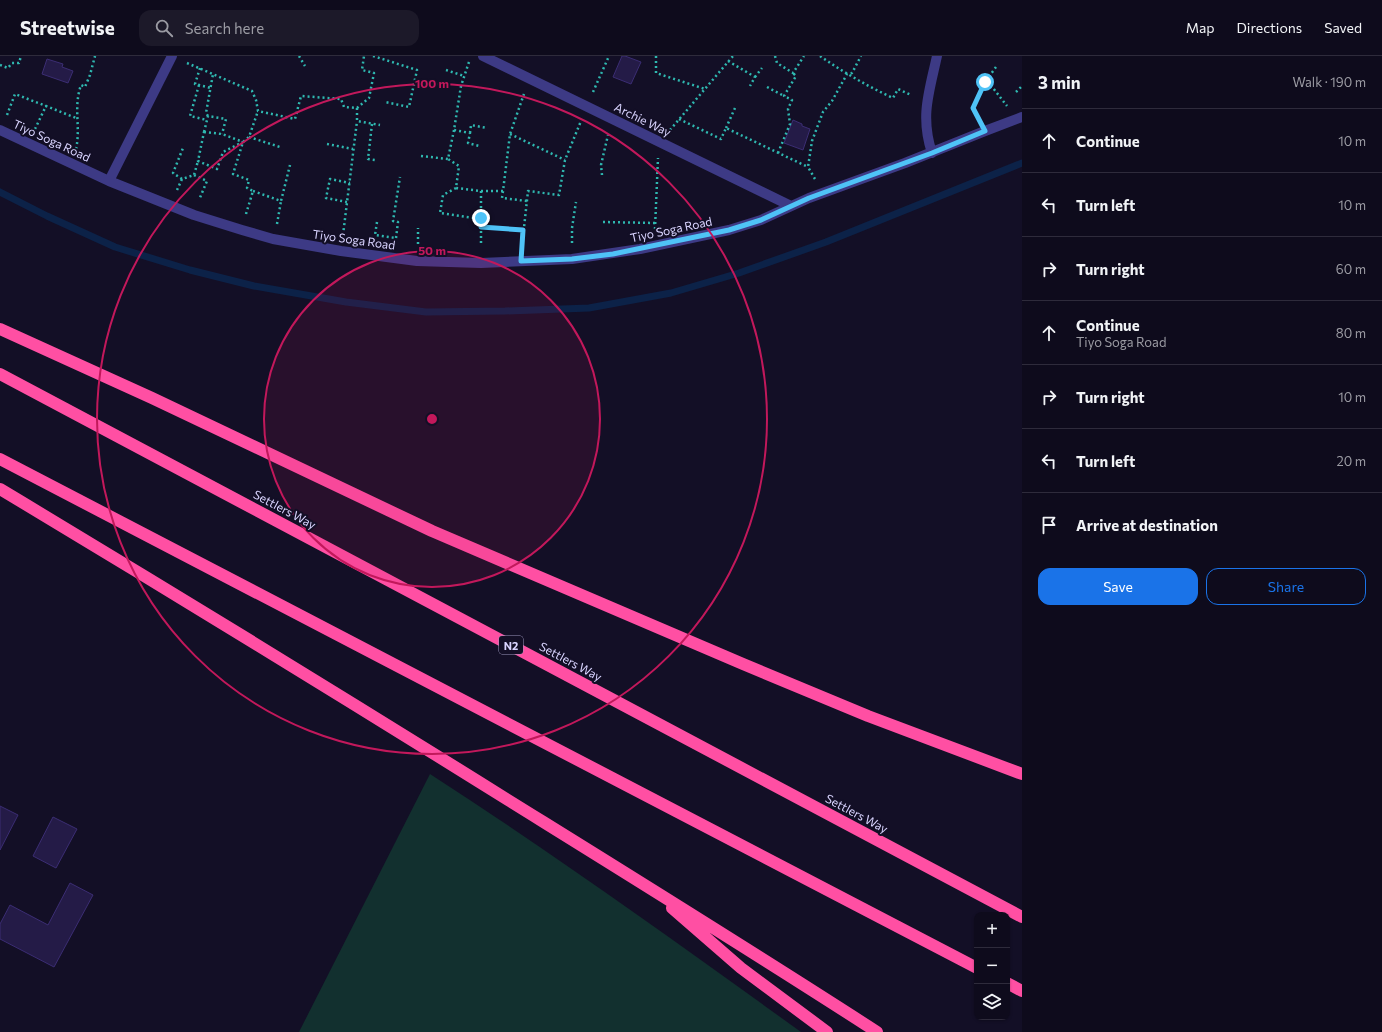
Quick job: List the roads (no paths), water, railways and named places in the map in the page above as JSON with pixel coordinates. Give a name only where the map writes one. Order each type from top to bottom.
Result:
[{"type":"highway","points":[[0,329],[152,398],[432,531],[839,703],[1022,774]]},
{"type":"highway","name":"Settlers Way","points":[[0,374],[1022,917]]},
{"type":"highway","points":[[0,459],[974,966]]},
{"type":"highway","points":[[0,489],[347,700],[783,971],[877,1032]]},
{"type":"highway","points":[[642,883],[741,968],[827,1032]]},
{"type":"highway","points":[[1010,985],[1022,991]]},
{"type":"street","points":[[109,180],[171,56]]},
{"type":"street","name":"Archie Way","points":[[483,56],[791,206]]},
{"type":"street","points":[[932,153],[926,127],[927,102],[937,56]]},
{"type":"street","name":"Tiyo Soga Road","points":[[0,130],[72,164],[170,206],[242,230],[273,238],[341,251],[417,261],[481,263],[572,259],[640,249],[729,230],[761,220],[822,193],[932,153],[1020,118]]},
{"type":"waterway","points":[[0,192],[47,216],[115,247],[190,270],[254,286],[346,302],[426,312],[505,311],[589,308],[671,293],[739,273],[826,242],[1022,163]]}]
